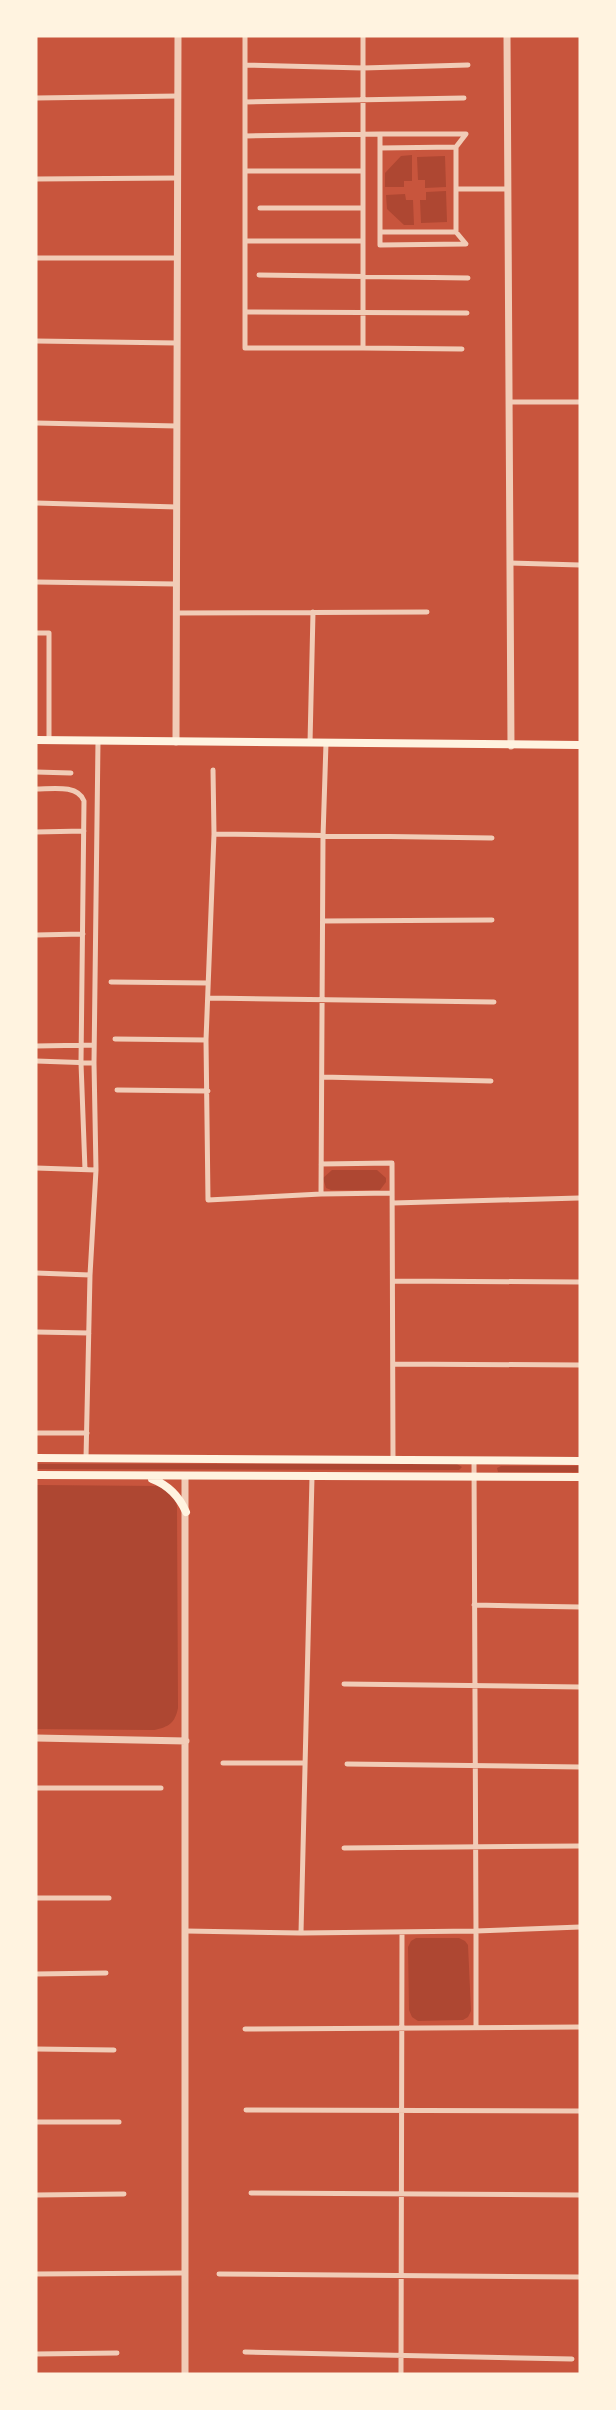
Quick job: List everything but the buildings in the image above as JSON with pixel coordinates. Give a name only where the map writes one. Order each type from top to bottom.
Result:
[{"type":"main road","points":[[36,740],[580,745]]},
{"type":"main road","points":[[36,1458],[580,1461]]},
{"type":"main road","points":[[36,1475],[580,1477]]},
{"type":"main road","points":[[145,1476],[167,1486],[182,1502],[186,1512]]},
{"type":"street","points":[[176,742],[178,36]]},
{"type":"street","points":[[245,36],[245,348],[462,349]]},
{"type":"street","points":[[363,36],[363,348]]},
{"type":"street","points":[[507,36],[512,746]]},
{"type":"street","points":[[245,65],[363,68],[468,65]]},
{"type":"street","points":[[36,98],[178,96]]},
{"type":"street","points":[[245,102],[464,98]]},
{"type":"street","points":[[245,136],[380,134],[466,134],[456,147],[456,232],[466,244],[380,245],[380,134]]},
{"type":"street","points":[[380,148],[456,147]]},
{"type":"street","points":[[245,171],[363,171]]},
{"type":"street","points":[[36,179],[178,178]]},
{"type":"street","points":[[456,189],[507,189]]},
{"type":"street","points":[[260,208],[363,208]]},
{"type":"street","points":[[380,232],[456,232]]},
{"type":"street","points":[[245,241],[363,241]]},
{"type":"street","points":[[36,258],[177,258]]},
{"type":"street","points":[[259,275],[468,278]]},
{"type":"street","points":[[245,312],[467,313]]},
{"type":"street","points":[[36,341],[177,343]]},
{"type":"street","points":[[509,402],[580,402]]},
{"type":"street","points":[[36,423],[177,426]]},
{"type":"street","points":[[36,503],[177,507]]},
{"type":"street","points":[[510,563],[580,565]]},
{"type":"street","points":[[36,582],[176,584]]},
{"type":"street","points":[[310,742],[313,612]]},
{"type":"street","points":[[176,613],[427,612]]},
{"type":"street","points":[[36,633],[49,633],[49,740]]},
{"type":"street","points":[[86,1458],[90,1275],[96,1170],[94,1045],[98,741]]},
{"type":"street","points":[[321,1194],[326,743]]},
{"type":"street","points":[[213,770],[214,834],[207,1040],[208,1200],[321,1194],[392,1194]]},
{"type":"street","points":[[36,772],[71,773]]},
{"type":"street","points":[[36,789],[70,789],[79,792],[84,801],[81,1062],[85,1170]]},
{"type":"street","points":[[36,832],[84,831]]},
{"type":"street","points":[[214,834],[492,838]]},
{"type":"street","points":[[323,921],[492,920]]},
{"type":"street","points":[[36,935],[83,934]]},
{"type":"street","points":[[111,982],[208,983]]},
{"type":"street","points":[[208,998],[494,1002]]},
{"type":"street","points":[[115,1039],[207,1040]]},
{"type":"street","points":[[36,1046],[94,1045]]},
{"type":"street","points":[[36,1060],[94,1063]]},
{"type":"street","points":[[322,1077],[491,1081]]},
{"type":"street","points":[[117,1090],[208,1091]]},
{"type":"street","points":[[321,1164],[392,1163],[393,1460]]},
{"type":"street","points":[[36,1168],[96,1170]]},
{"type":"street","points":[[393,1203],[579,1198]]},
{"type":"street","points":[[36,1274],[90,1275]]},
{"type":"street","points":[[393,1281],[580,1281]]},
{"type":"street","points":[[36,1332],[89,1333]]},
{"type":"street","points":[[393,1364],[580,1365]]},
{"type":"street","points":[[36,1433],[87,1433]]},
{"type":"street","points":[[474,1461],[476,2027]]},
{"type":"street","points":[[185,1477],[185,2374]]},
{"type":"street","points":[[302,1933],[312,1477]]},
{"type":"street","points":[[474,1605],[580,1607]]},
{"type":"street","points":[[344,1684],[580,1687]]},
{"type":"street","points":[[36,1738],[186,1741]]},
{"type":"street","points":[[223,1763],[304,1763]]},
{"type":"street","points":[[347,1764],[580,1767]]},
{"type":"street","points":[[36,1788],[160,1788]]},
{"type":"street","points":[[344,1848],[580,1846]]},
{"type":"street","points":[[36,1898],[109,1898]]},
{"type":"street","points":[[186,1931],[402,1933],[580,1927]]},
{"type":"street","points":[[401,2374],[402,1933]]},
{"type":"street","points":[[36,1974],[106,1973]]},
{"type":"street","points":[[245,2029],[580,2027]]},
{"type":"street","points":[[36,2049],[114,2050]]},
{"type":"street","points":[[246,2110],[580,2111]]},
{"type":"street","points":[[36,2122],[118,2122]]},
{"type":"street","points":[[251,2193],[401,2192],[580,2195]]},
{"type":"street","points":[[36,2194],[124,2194]]},
{"type":"street","points":[[36,2274],[185,2273]]},
{"type":"street","points":[[219,2274],[580,2277]]},
{"type":"street","points":[[245,2352],[572,2359]]},
{"type":"street","points":[[36,2354],[117,2354]]},
{"type":"shaded area","points":[[412,155],[412,181],[404,181],[404,187],[385,187],[385,173],[401,156]]},
{"type":"shaded area","points":[[445,156],[446,187],[425,188],[425,180],[418,180],[417,157]]},
{"type":"shaded area","points":[[446,191],[447,222],[421,223],[420,200],[426,200],[426,192]]},
{"type":"shaded area","points":[[405,194],[406,200],[413,200],[414,225],[404,225],[387,209],[386,195]]},
{"type":"shaded area","points":[[332,1170],[377,1170],[386,1178],[386,1182],[380,1190],[331,1190],[326,1188],[323,1178]]},
{"type":"shaded area","points":[[36,1464],[457,1464],[462,1467],[459,1470],[36,1469]]},
{"type":"shaded area","points":[[501,1466],[580,1466],[580,1472],[498,1472],[497,1468]]},
{"type":"shaded area","points":[[36,1485],[160,1486],[174,1497],[177,1506],[178,1708],[173,1721],[167,1726],[154,1730],[36,1729]]},
{"type":"shaded area","points":[[416,1938],[459,1938],[468,1945],[471,2011],[468,2017],[463,2020],[418,2021],[412,2017],[409,2010],[408,1947]]}]
